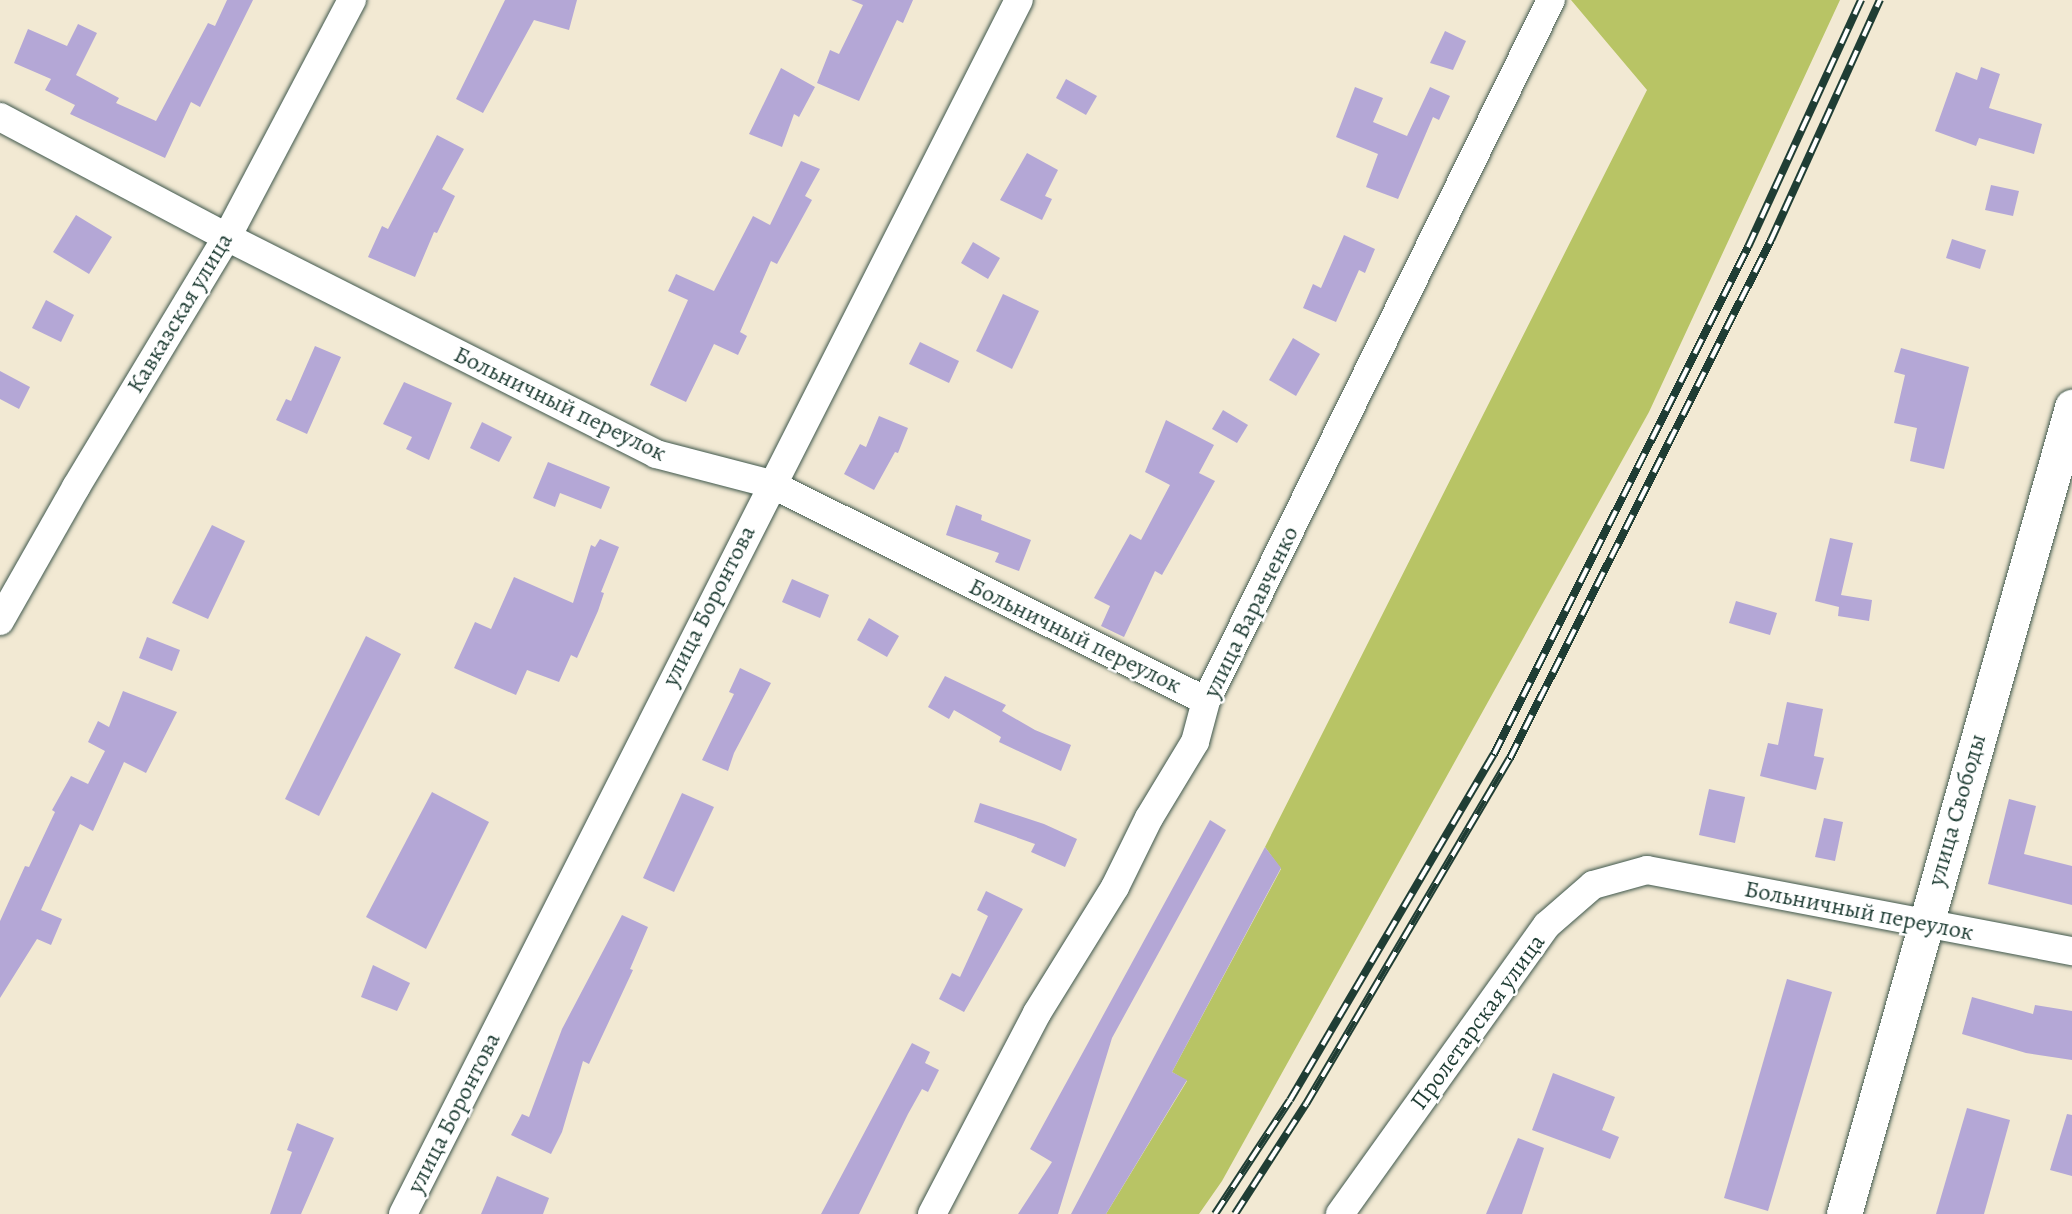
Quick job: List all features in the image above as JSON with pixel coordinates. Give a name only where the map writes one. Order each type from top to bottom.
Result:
[{"type":"main road","name":"улица Свободы","points":[[1844,1214],[2072,407]]},
{"type":"street","name":"Кавказская улица","points":[[0,621],[76,487],[227,237],[352,0]]},
{"type":"street","name":"улица Боронтова","points":[[403,1214],[1018,0]]},
{"type":"street","name":"улица Варавченко","points":[[932,1214],[1037,1013],[1115,887],[1149,818],[1195,742],[1206,701],[1551,0]]},
{"type":"street","name":"Больничный переулок","points":[[0,117],[227,237],[656,454],[771,484],[1206,701]]},
{"type":"street","name":"Больничный переулок","points":[[1647,870],[1924,925],[2072,951]]},
{"type":"street","name":"Пролетарская улица","points":[[1340,1214],[1547,925],[1593,885],[1647,870]]},
{"type":"green space","points":[[1571,0],[1840,0],[1649,412],[1222,1181],[1199,1214],[1106,1214],[1187,1081],[1172,1072],[1281,869],[1265,847],[1647,90]]},
{"type":"building","points":[[227,0],[253,0],[200,107],[191,102],[165,158],[70,114],[75,105],[45,90],[51,79],[14,63],[28,29],[67,46],[78,24],[97,33],[76,75],[119,98],[116,103],[156,121],[208,23],[215,26]]},
{"type":"building","points":[[505,0],[577,0],[569,30],[534,20],[483,113],[456,99]]},
{"type":"building","points":[[851,0],[913,0],[903,23],[897,20],[859,101],[817,83],[830,50],[839,54],[863,5]]},
{"type":"building","points":[[1445,31],[1466,41],[1453,70],[1430,63]]},
{"type":"building","points":[[1981,67],[2000,74],[1989,108],[2042,124],[2034,154],[1979,138],[1976,146],[1935,131],[1956,72],[1977,80]]},
{"type":"building","points":[[781,68],[815,87],[799,117],[794,114],[782,147],[749,134]]},
{"type":"building","points":[[1066,79],[1097,96],[1086,115],[1056,98]]},
{"type":"building","points":[[1355,87],[1383,98],[1373,122],[1407,136],[1430,87],[1450,96],[1439,120],[1433,117],[1398,199],[1366,187],[1378,154],[1336,137]]},
{"type":"building","points":[[437,135],[464,149],[442,189],[455,196],[437,233],[434,232],[415,277],[368,257],[382,226],[388,229]]},
{"type":"building","points":[[1027,153],[1058,170],[1045,196],[1052,199],[1042,220],[1000,200]]},
{"type":"building","points":[[801,161],[820,169],[805,196],[812,200],[777,264],[771,261],[740,332],[747,336],[738,355],[714,344],[686,402],[650,385],[688,300],[668,291],[676,274],[714,291],[753,216],[770,225]]},
{"type":"building","points":[[1991,185],[2019,191],[2013,216],[1985,210]]},
{"type":"building","points":[[76,215],[112,237],[89,274],[53,252]]},
{"type":"building","points":[[1344,235],[1375,249],[1365,273],[1359,270],[1336,322],[1303,308],[1313,284],[1321,288]]},
{"type":"building","points":[[1952,239],[1986,250],[1980,269],[1946,258]]},
{"type":"building","points":[[973,242],[1000,258],[988,279],[961,263]]},
{"type":"building","points":[[1003,294],[1039,311],[1012,369],[976,351]]},
{"type":"building","points":[[46,300],[74,315],[61,342],[32,328]]},
{"type":"building","points":[[1293,338],[1320,354],[1296,396],[1269,380]]},
{"type":"building","points":[[920,342],[959,361],[949,383],[909,364]]},
{"type":"building","points":[[315,346],[341,357],[307,434],[276,420],[286,399],[291,401]]},
{"type":"building","points":[[1901,348],[1969,367],[1944,469],[1910,461],[1917,428],[1894,423],[1905,375],[1894,372]]},
{"type":"building","points":[[0,371],[30,387],[19,409],[0,399]]},
{"type":"building","points":[[404,382],[452,403],[429,460],[406,449],[412,437],[383,424]]},
{"type":"building","points":[[1223,410],[1248,425],[1237,443],[1212,429]]},
{"type":"building","points":[[879,416],[908,428],[898,453],[895,452],[874,490],[844,474],[860,444],[866,447]]},
{"type":"building","points":[[1166,420],[1214,445],[1199,473],[1215,481],[1162,575],[1155,571],[1124,637],[1101,626],[1110,606],[1094,598],[1130,534],[1141,540],[1170,485],[1145,472]]},
{"type":"building","points":[[482,422],[512,437],[499,462],[470,448]]},
{"type":"building","points":[[548,462],[610,487],[601,509],[560,493],[555,507],[533,498]]},
{"type":"building","points":[[956,505],[982,515],[981,520],[1031,540],[1019,571],[995,562],[999,553],[946,535]]},
{"type":"building","points":[[212,525],[245,541],[208,619],[172,603]]},
{"type":"building","points":[[1830,538],[1853,543],[1841,595],[1872,600],[1869,621],[1838,616],[1839,607],[1815,601]]},
{"type":"building","points":[[600,539],[619,547],[601,592],[604,593],[598,611],[577,658],[571,655],[559,682],[527,670],[516,695],[454,668],[475,622],[491,629],[514,577],[573,603],[591,545],[595,547]]},
{"type":"building","points":[[792,579],[829,595],[820,618],[782,602]]},
{"type":"building","points":[[1736,601],[1777,613],[1770,635],[1729,623]]},
{"type":"building","points":[[869,618],[899,636],[887,657],[857,640]]},
{"type":"building","points":[[366,636],[401,654],[319,816],[285,799]]},
{"type":"building","points":[[147,637],[180,650],[172,671],[139,658]]},
{"type":"building","points":[[740,668],[771,683],[734,753],[728,771],[702,760],[734,694],[729,692]]},
{"type":"building","points":[[945,676],[1006,705],[1002,711],[1035,730],[1071,745],[1061,771],[999,742],[1001,737],[954,710],[949,719],[928,707]]},
{"type":"building","points":[[123,691],[177,712],[146,773],[124,762],[93,831],[80,824],[41,910],[62,919],[51,945],[37,939],[0,998],[0,921],[25,866],[29,867],[55,812],[52,810],[71,776],[88,784],[105,751],[88,742],[98,721],[109,727]]},
{"type":"building","points":[[1787,702],[1823,709],[1814,756],[1824,758],[1816,790],[1760,776],[1768,743],[1778,745]]},
{"type":"building","points":[[1709,789],[1745,797],[1735,843],[1699,835]]},
{"type":"building","points":[[432,792],[489,822],[426,949],[366,917]]},
{"type":"building","points":[[682,793],[714,807],[674,892],[643,878]]},
{"type":"building","points":[[2009,799],[2036,806],[2024,854],[2072,866],[2072,905],[1988,884]]},
{"type":"building","points":[[980,803],[1044,824],[1077,839],[1065,867],[1031,852],[1035,844],[974,822]]},
{"type":"building","points":[[1824,818],[1843,822],[1835,861],[1815,857]]},
{"type":"building","points":[[1210,820],[1226,830],[1112,1038],[1058,1214],[1018,1214],[1052,1162],[1030,1149]]},
{"type":"building","points":[[1265,847],[1281,868],[1172,1072],[1187,1080],[1106,1214],[1071,1214]]},
{"type":"building","points":[[986,891],[1023,909],[964,1012],[939,999],[952,973],[960,977],[988,916],[977,910]]},
{"type":"building","points":[[622,915],[648,927],[630,969],[633,970],[589,1064],[583,1061],[562,1132],[551,1154],[511,1135],[522,1114],[529,1117],[562,1029]]},
{"type":"building","points":[[373,965],[410,983],[397,1011],[361,997]]},
{"type":"building","points":[[1787,979],[1832,992],[1768,1211],[1724,1198]]},
{"type":"building","points":[[1972,997],[2033,1014],[2035,1005],[2072,1011],[2072,1060],[2026,1053],[1962,1034]]},
{"type":"building","points":[[912,1043],[930,1052],[925,1063],[939,1070],[928,1092],[922,1089],[859,1214],[821,1214]]},
{"type":"building","points":[[1553,1073],[1615,1097],[1602,1130],[1619,1137],[1610,1159],[1532,1130]]},
{"type":"building","points":[[1967,1108],[2010,1120],[1984,1214],[1936,1214]]},
{"type":"building","points":[[2067,1114],[2072,1115],[2072,1176],[2050,1170]]},
{"type":"building","points":[[297,1123],[334,1138],[301,1214],[270,1214],[292,1152],[287,1150]]},
{"type":"building","points":[[1518,1138],[1544,1148],[1522,1214],[1486,1214]]},
{"type":"building","points":[[497,1176],[549,1198],[543,1214],[481,1214]]},
{"type":"railway","points":[[1215,1214],[1290,1100],[1494,754],[1748,247],[1861,0]]},
{"type":"railway","points":[[1235,1214],[1306,1104],[1510,758],[1771,240],[1880,0]]}]
